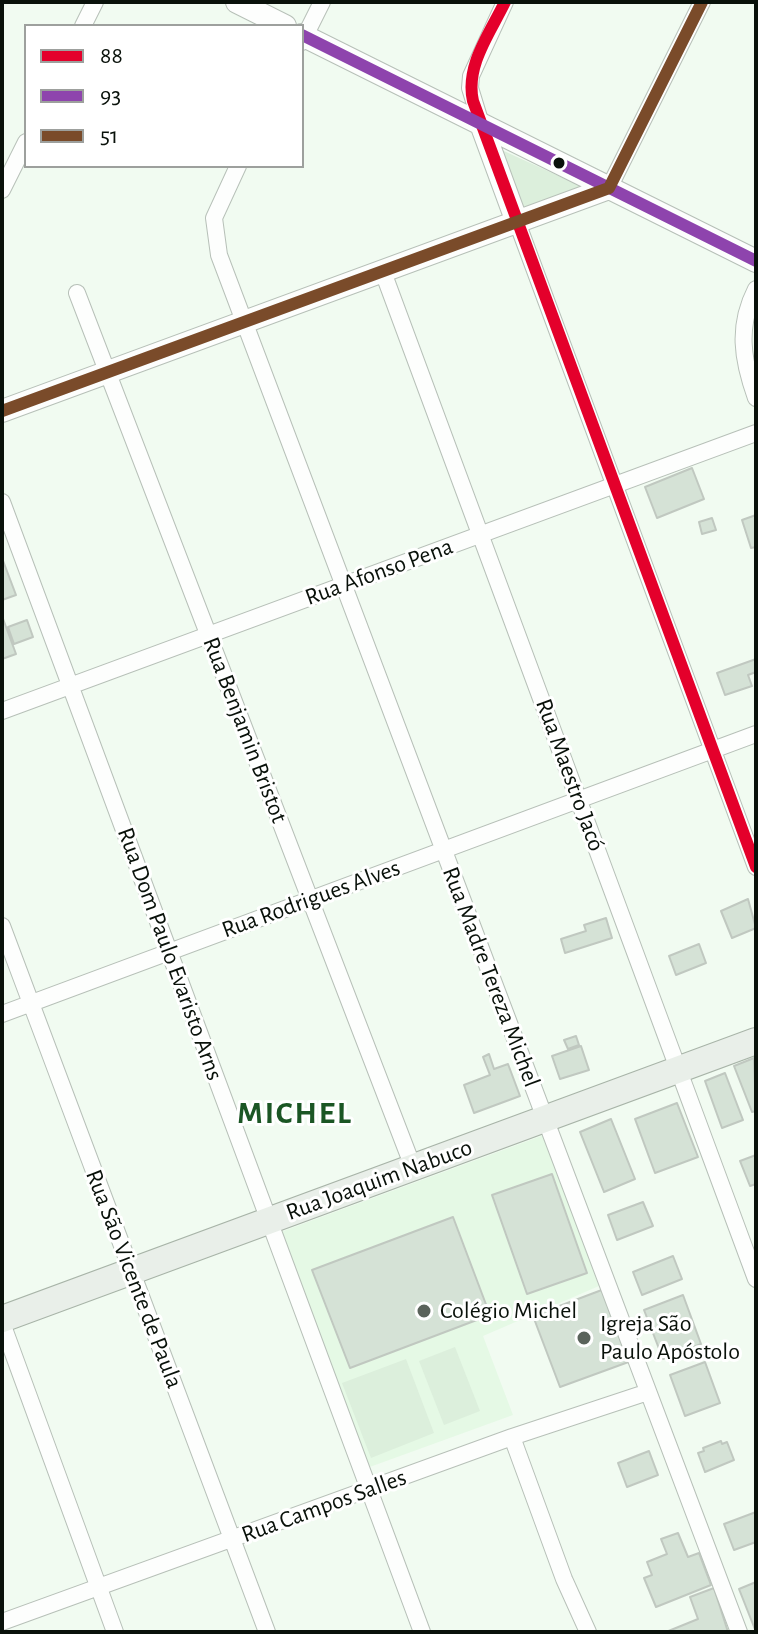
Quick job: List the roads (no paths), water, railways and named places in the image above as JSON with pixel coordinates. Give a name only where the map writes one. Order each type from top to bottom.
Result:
[{"type":"main road","name":"Rua Joaquim Nabuco","points":[[2,1321],[756,1041]]},
{"type":"street","points":[[84,24],[95,2]]},
{"type":"street","points":[[237,2],[278,24]]},
{"type":"street","points":[[304,27],[322,2]]},
{"type":"street","points":[[505,2],[471,76],[470,88],[756,867]]},
{"type":"street","points":[[2,411],[609,188],[702,2]]},
{"type":"street","points":[[304,38],[756,261]]},
{"type":"street","points":[[2,190],[24,146]]},
{"type":"street","name":"Rua Madre Tereza Michel","points":[[237,168],[217,208],[213,229],[244,322],[739,1632]]},
{"type":"street","name":"Rua Maestro Jacó","points":[[383,272],[756,1279]]},
{"type":"street","points":[[756,289],[747,310],[742,346],[756,398]]},
{"type":"street","name":"Rua Benjamin Bristot","points":[[77,293],[413,1167]]},
{"type":"street","name":"Rua Afonso Pena","points":[[2,711],[756,433]]},
{"type":"street","name":"Rua Dom Paulo Evaristo Arns","points":[[2,502],[422,1632]]},
{"type":"street","name":"Rua Rodrigues Alves","points":[[2,1014],[756,734]]},
{"type":"street","name":"Rua São Vicente de Paula","points":[[2,926],[267,1632]]},
{"type":"street","points":[[2,1321],[115,1632]]},
{"type":"street","name":"Rua Campos Salles","points":[[2,1622],[512,1437],[648,1392]]},
{"type":"street","points":[[512,1437],[564,1579],[588,1632]]},
{"type":"place","name":"Colégio Michel","points":[[424,1311]]},
{"type":"place","name":"Igreja São Paulo Apóstolo","points":[[584,1338]]},
{"type":"district","name":"MICHEL","points":[[295,1113]]}]
